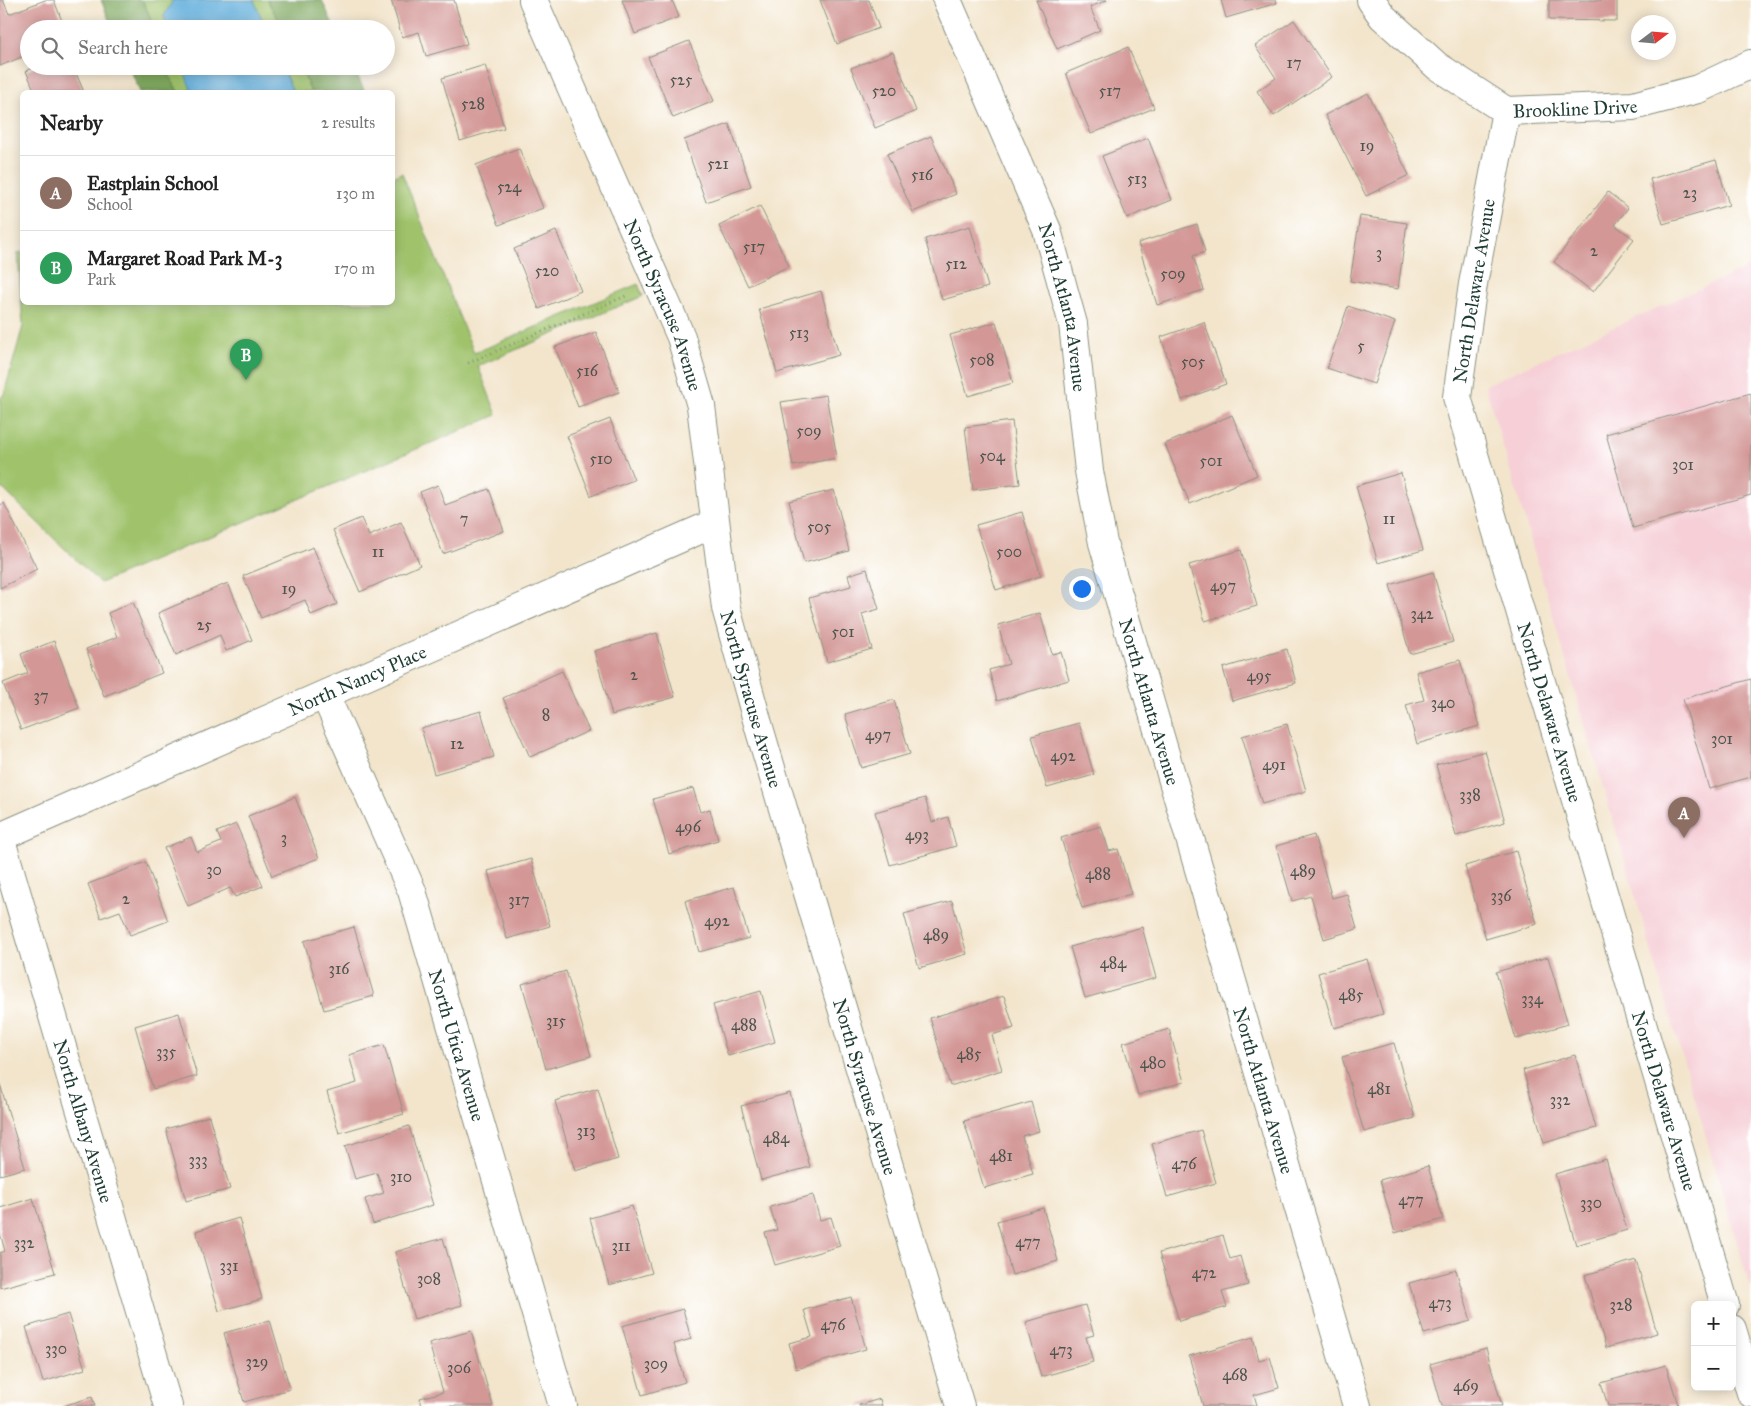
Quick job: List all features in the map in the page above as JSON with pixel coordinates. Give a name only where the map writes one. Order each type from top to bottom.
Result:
[{"type":"street","name":"North Syracuse Avenue","points":[[533,0],[681,337],[701,406],[726,608],[760,731],[960,1406]]},
{"type":"street","name":"North Atlanta Avenue","points":[[947,0],[1047,230],[1073,324],[1089,471],[1103,543],[1357,1406]]},
{"type":"street","name":"Brookline Drive","points":[[1371,0],[1383,17],[1437,66],[1506,111],[1633,106],[1698,89],[1751,64]]},
{"type":"street","name":"North Delaware Avenue","points":[[1506,111],[1473,284],[1457,396],[1724,1301]]},
{"type":"street","name":"North Nancy Place","points":[[0,837],[715,523]]},
{"type":"street","name":"North Utica Avenue","points":[[326,695],[412,892],[563,1406]]},
{"type":"street","name":"North Albany Avenue","points":[[0,837],[168,1406]]},
{"type":"street","points":[[1736,1342],[1751,1393]]},
{"type":"path","points":[[468,363],[656,283]]},
{"type":"shaded area","points":[[1751,266],[1751,1290],[1485,385]]},
{"type":"green space","points":[[101,0],[142,0],[151,20],[109,20]]},
{"type":"green space","points":[[142,0],[267,0],[279,20],[151,20]]},
{"type":"green space","points":[[267,0],[322,0],[331,20],[279,20]]},
{"type":"green space","points":[[133,75],[169,75],[177,90],[139,90]]},
{"type":"green space","points":[[169,75],[304,75],[310,90],[177,90]]},
{"type":"green space","points":[[304,75],[357,75],[364,90],[310,90]]},
{"type":"green space","points":[[402,173],[474,353],[638,284],[643,296],[478,366],[497,415],[100,583],[0,486],[0,399],[4,394],[23,326],[22,305],[395,305],[395,176]]},
{"type":"green space","points":[[20,252],[20,282],[18,253]]},
{"type":"water","points":[[173,0],[254,0],[262,20],[165,20],[164,16]]},
{"type":"water","points":[[185,75],[286,75],[292,90],[191,90]]},
{"type":"building","points":[[0,0],[3,0],[9,14],[45,0],[54,0],[62,20],[20,20],[20,58],[0,66]]},
{"type":"building","points":[[391,0],[454,0],[467,44],[426,56],[419,32],[402,37]]},
{"type":"building","points":[[622,0],[672,0],[679,17],[635,34]]},
{"type":"building","points":[[820,0],[869,0],[879,28],[837,44]]},
{"type":"building","points":[[1036,0],[1107,0],[1090,7],[1100,30],[1057,49]]},
{"type":"building","points":[[1221,0],[1276,0],[1277,3],[1226,18]]},
{"type":"building","points":[[1549,0],[1617,0],[1617,21],[1549,20]]},
{"type":"building","points":[[1294,20],[1332,77],[1274,116],[1257,91],[1276,78],[1255,46]]},
{"type":"building","points":[[689,41],[714,101],[673,118],[648,57]]},
{"type":"building","points":[[1128,47],[1154,108],[1091,134],[1066,73]]},
{"type":"building","points":[[893,52],[916,111],[875,128],[851,68]]},
{"type":"building","points":[[485,65],[504,128],[460,141],[442,78]]},
{"type":"building","points":[[28,75],[77,75],[83,90],[34,90]]},
{"type":"building","points":[[1368,93],[1409,175],[1366,196],[1325,115]]},
{"type":"building","points":[[729,124],[751,186],[706,202],[684,140]]},
{"type":"building","points":[[931,136],[956,194],[913,212],[887,154]]},
{"type":"building","points":[[1148,138],[1172,200],[1127,218],[1102,156]]},
{"type":"building","points":[[519,148],[543,208],[499,225],[476,165]]},
{"type":"building","points":[[1716,160],[1729,205],[1663,224],[1650,179]]},
{"type":"building","points":[[1608,192],[1628,208],[1615,225],[1634,239],[1593,292],[1554,262]]},
{"type":"building","points":[[760,206],[789,266],[748,286],[719,226]]},
{"type":"building","points":[[1360,216],[1407,223],[1398,289],[1350,281]]},
{"type":"building","points":[[1197,224],[1205,252],[1193,256],[1204,290],[1157,305],[1138,243]]},
{"type":"building","points":[[970,226],[988,287],[942,300],[925,239]]},
{"type":"building","points":[[556,231],[581,291],[539,309],[514,249]]},
{"type":"building","points":[[821,291],[839,355],[777,373],[759,309]]},
{"type":"building","points":[[1348,306],[1395,322],[1374,384],[1327,368]]},
{"type":"building","points":[[996,322],[1013,383],[968,396],[950,335]]},
{"type":"building","points":[[1204,322],[1226,384],[1182,400],[1161,337]]},
{"type":"building","points":[[596,332],[619,392],[578,407],[555,347]]},
{"type":"building","points":[[1751,393],[1751,495],[1633,528],[1606,434]]},
{"type":"building","points":[[826,395],[837,458],[793,466],[781,402]]},
{"type":"building","points":[[1232,415],[1257,475],[1190,504],[1165,444]]},
{"type":"building","points":[[610,419],[634,480],[591,496],[567,436]]},
{"type":"building","points":[[1012,421],[1020,484],[973,490],[965,427]]},
{"type":"building","points":[[1401,473],[1423,550],[1378,563],[1356,486]]},
{"type":"building","points":[[438,485],[445,505],[489,489],[504,531],[443,554],[420,492]]},
{"type":"building","points":[[834,490],[849,551],[804,563],[789,501]]},
{"type":"building","points":[[4,503],[37,569],[0,588],[0,505]]},
{"type":"building","points":[[1022,512],[1041,576],[996,590],[976,525]]},
{"type":"building","points":[[361,518],[369,536],[401,522],[420,565],[360,592],[333,530]]},
{"type":"building","points":[[313,547],[337,604],[311,615],[305,600],[261,618],[243,576]]},
{"type":"building","points":[[1241,550],[1257,606],[1205,621],[1189,565]]},
{"type":"building","points":[[867,569],[879,609],[862,614],[872,649],[827,662],[809,598],[851,586],[848,575]]},
{"type":"building","points":[[1433,572],[1453,642],[1410,654],[1390,585]]},
{"type":"building","points":[[228,583],[252,640],[226,651],[220,635],[176,655],[158,613]]},
{"type":"building","points":[[133,602],[162,673],[104,696],[86,649],[117,637],[108,613]]},
{"type":"building","points":[[1040,613],[1052,654],[1061,652],[1069,680],[997,701],[989,670],[1009,664],[998,625]]},
{"type":"building","points":[[657,633],[675,697],[612,715],[594,651]]},
{"type":"building","points":[[54,641],[79,708],[21,730],[3,683],[28,673],[21,654]]},
{"type":"building","points":[[1287,649],[1296,683],[1232,701],[1223,668]]},
{"type":"building","points":[[1460,660],[1479,726],[1417,744],[1406,705],[1424,700],[1416,672]]},
{"type":"building","points":[[562,671],[589,731],[530,757],[503,698]]},
{"type":"building","points":[[1751,679],[1751,777],[1709,789],[1683,699]]},
{"type":"building","points":[[894,700],[910,754],[861,768],[845,714]]},
{"type":"building","points":[[481,711],[494,757],[434,774],[421,728]]},
{"type":"building","points":[[1079,723],[1094,775],[1047,788],[1032,736]]},
{"type":"building","points":[[1287,724],[1306,791],[1262,804],[1242,736]]},
{"type":"building","points":[[1485,751],[1505,822],[1456,836],[1436,765]]},
{"type":"building","points":[[693,788],[700,812],[710,809],[718,840],[669,854],[653,799]]},
{"type":"building","points":[[295,797],[319,858],[272,876],[248,816]]},
{"type":"building","points":[[925,798],[932,822],[948,817],[956,846],[890,865],[875,812]]},
{"type":"building","points":[[236,824],[263,886],[235,897],[230,888],[188,906],[164,848],[191,837],[197,852],[221,842],[217,832]]},
{"type":"building","points":[[1101,826],[1109,851],[1118,849],[1131,894],[1082,908],[1061,838]]},
{"type":"building","points":[[1314,835],[1332,898],[1347,894],[1357,929],[1324,939],[1311,896],[1292,901],[1276,846]]},
{"type":"building","points":[[1516,851],[1537,924],[1486,939],[1465,866]]},
{"type":"building","points":[[531,859],[550,926],[507,939],[488,871]]},
{"type":"building","points":[[146,862],[168,921],[130,935],[120,911],[101,918],[88,884]]},
{"type":"building","points":[[734,887],[749,938],[699,952],[685,901]]},
{"type":"building","points":[[952,901],[967,954],[919,968],[904,914]]},
{"type":"building","points":[[354,927],[374,996],[324,1010],[304,941]]},
{"type":"building","points":[[1142,927],[1156,978],[1085,998],[1070,947]]},
{"type":"building","points":[[1548,957],[1568,1024],[1516,1039],[1496,972]]},
{"type":"building","points":[[1367,959],[1383,1014],[1334,1028],[1318,973]]},
{"type":"building","points":[[566,971],[591,1056],[546,1069],[522,984]]},
{"type":"building","points":[[761,991],[775,1042],[728,1056],[713,1005]]},
{"type":"building","points":[[1004,996],[1014,1028],[992,1035],[1002,1070],[950,1086],[930,1018]]},
{"type":"building","points":[[179,1013],[197,1076],[153,1089],[135,1026]]},
{"type":"building","points":[[1169,1029],[1184,1082],[1138,1095],[1123,1043]]},
{"type":"building","points":[[1394,1043],[1415,1118],[1364,1132],[1342,1057]]},
{"type":"building","points":[[384,1045],[404,1114],[339,1133],[327,1092],[357,1083],[349,1055]]},
{"type":"building","points":[[1575,1055],[1596,1128],[1544,1143],[1523,1070]]},
{"type":"building","points":[[0,1084],[25,1168],[0,1175]]},
{"type":"building","points":[[598,1088],[618,1159],[575,1171],[555,1101]]},
{"type":"building","points":[[790,1093],[810,1167],[761,1180],[741,1106]]},
{"type":"building","points":[[1031,1102],[1039,1131],[1022,1136],[1033,1174],[984,1188],[964,1121]]},
{"type":"building","points":[[209,1116],[230,1189],[186,1201],[166,1129]]},
{"type":"building","points":[[409,1126],[433,1205],[373,1224],[365,1199],[384,1193],[377,1173],[355,1179],[345,1146]]},
{"type":"building","points":[[1201,1130],[1216,1183],[1167,1197],[1152,1144]]},
{"type":"building","points":[[1606,1159],[1627,1230],[1576,1245],[1555,1174]]},
{"type":"building","points":[[1428,1166],[1443,1219],[1395,1233],[1380,1180]]},
{"type":"building","points":[[813,1195],[820,1220],[831,1217],[840,1246],[775,1265],[765,1233],[777,1230],[770,1207]]},
{"type":"building","points":[[33,1198],[55,1273],[0,1288],[0,1253],[5,1251],[0,1233],[0,1208]]},
{"type":"building","points":[[632,1206],[652,1273],[609,1285],[590,1218]]},
{"type":"building","points":[[1043,1208],[1058,1261],[1012,1275],[997,1221]]},
{"type":"building","points":[[239,1218],[262,1299],[219,1311],[196,1231]]},
{"type":"building","points":[[1223,1235],[1230,1259],[1240,1256],[1248,1285],[1222,1292],[1227,1307],[1179,1321],[1159,1253]]},
{"type":"building","points":[[443,1238],[462,1305],[414,1319],[395,1252]]},
{"type":"building","points":[[1636,1260],[1657,1333],[1606,1348],[1585,1275]]},
{"type":"building","points":[[1456,1270],[1471,1321],[1424,1334],[1409,1283]]},
{"type":"building","points":[[851,1297],[866,1349],[796,1369],[789,1343],[812,1337],[804,1310]]},
{"type":"building","points":[[1085,1305],[1094,1335],[1086,1337],[1093,1362],[1041,1377],[1026,1322]]},
{"type":"building","points":[[683,1309],[691,1339],[674,1344],[685,1382],[642,1395],[622,1326]]},
{"type":"building","points":[[68,1314],[85,1369],[43,1382],[26,1327]]},
{"type":"building","points":[[270,1320],[290,1389],[244,1402],[224,1333]]},
{"type":"building","points":[[471,1331],[493,1406],[422,1406],[420,1398],[443,1392],[429,1343]]},
{"type":"building","points":[[1253,1337],[1259,1360],[1270,1357],[1279,1388],[1254,1395],[1257,1405],[1255,1406],[1203,1406],[1189,1356]]},
{"type":"building","points":[[1486,1348],[1502,1406],[1442,1406],[1430,1364]]},
{"type":"building","points":[[1666,1365],[1678,1405],[1608,1406],[1601,1383]]},
{"type":"building","points":[[92,1397],[95,1406],[63,1406]]},
{"type":"building","points":[[880,1399],[882,1406],[859,1406],[859,1405]]},
{"type":"place","name":"Margaret Road Park M-3","points":[[246,380]]},
{"type":"place","name":"Eastplain School","points":[[1684,838]]}]
